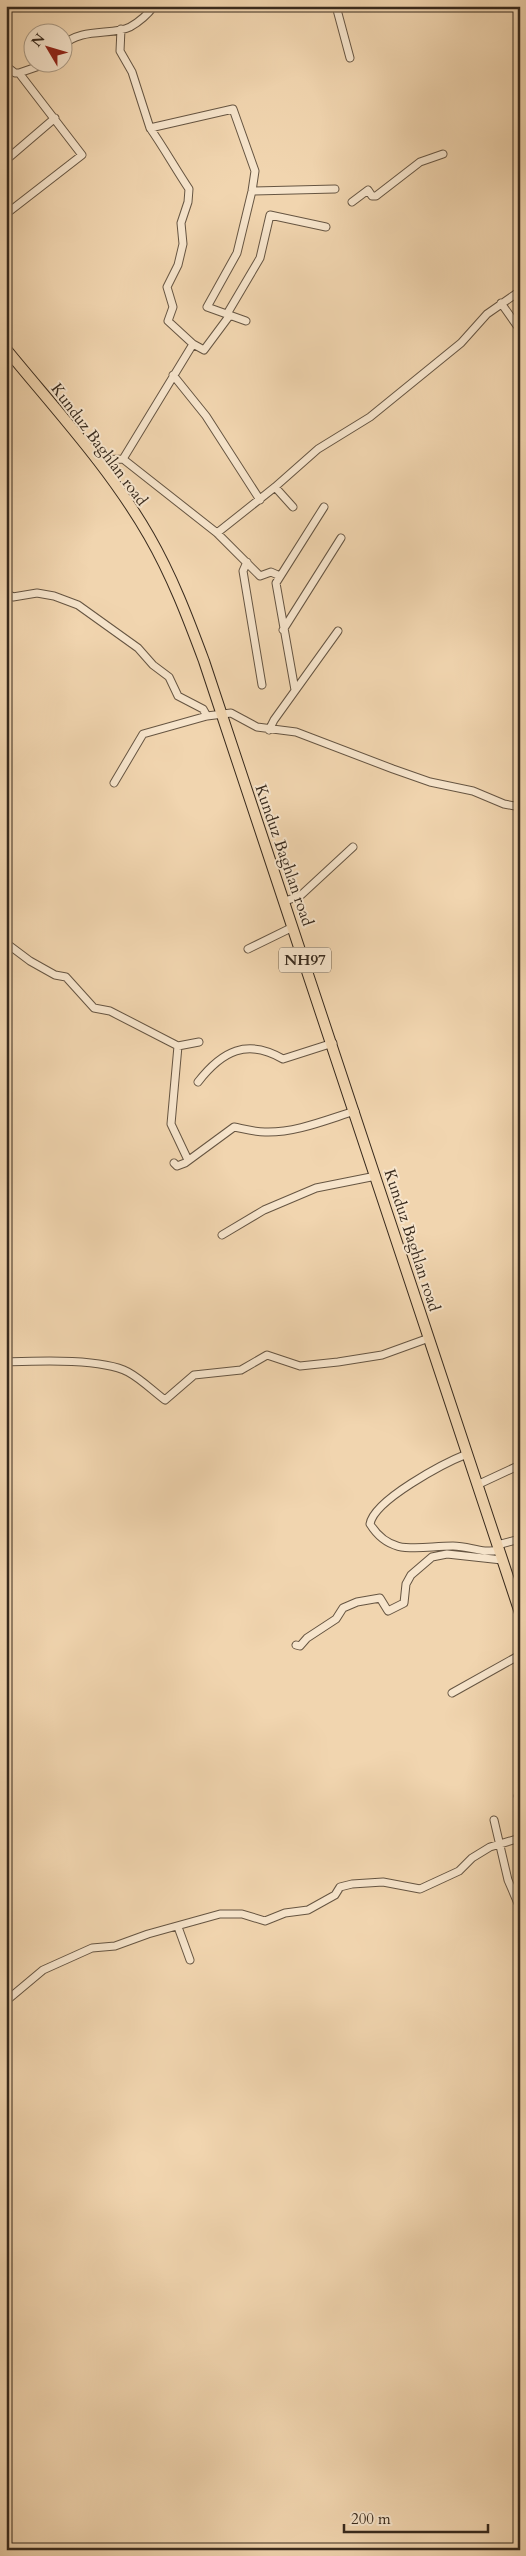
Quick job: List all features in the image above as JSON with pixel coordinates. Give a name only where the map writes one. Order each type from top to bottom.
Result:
[{"type":"highway","name":"Kunduz Baghlan road","points":[[6,348],[96,460],[135,515],[158,554],[184,608],[333,1043],[520,1613]]},
{"type":"street","points":[[72,40],[89,33],[129,28],[154,6]]},
{"type":"street","points":[[336,6],[350,58]]},
{"type":"street","points":[[121,29],[120,51],[132,72],[150,128],[163,144],[173,167],[189,188],[188,202],[180,223],[183,244],[178,265],[166,287],[172,307],[168,321],[193,344],[204,350],[229,315],[260,258],[270,215],[326,227]]},
{"type":"street","points":[[6,66],[15,73],[22,72]]},
{"type":"street","points":[[6,214],[82,155],[19,73]]},
{"type":"street","points":[[150,128],[233,109],[254,171],[252,191],[237,253],[207,307],[246,321]]},
{"type":"street","points":[[6,160],[55,118]]},
{"type":"street","points":[[352,202],[368,190],[372,196],[376,196],[420,162],[443,154]]},
{"type":"street","points":[[252,191],[335,189]]},
{"type":"street","points":[[217,533],[276,487],[318,449],[370,417],[461,343],[478,323],[501,303],[520,291]]},
{"type":"street","points":[[501,303],[520,330]]},
{"type":"street","points":[[123,459],[193,344]]},
{"type":"street","points":[[173,376],[206,416],[260,500]]},
{"type":"street","points":[[96,460],[123,459],[217,533],[260,576],[271,572],[280,576]]},
{"type":"street","points":[[276,487],[293,507]]},
{"type":"street","points":[[295,690],[276,583],[324,507]]},
{"type":"street","points":[[283,630],[341,538]]},
{"type":"street","points":[[247,562],[243,571],[262,685]]},
{"type":"street","points":[[6,593],[14,597],[37,593],[54,596],[78,605],[138,648],[153,665],[169,677],[178,696],[203,709],[207,716]]},
{"type":"street","points":[[269,730],[295,690],[338,631]]},
{"type":"street","points":[[114,784],[143,734],[207,716],[235,714],[257,727],[296,732],[430,782],[473,791],[504,804],[520,808]]},
{"type":"street","points":[[285,901],[300,896],[353,847]]},
{"type":"street","points":[[248,949],[293,927]]},
{"type":"street","points":[[6,943],[30,961],[55,975],[66,977],[94,1008],[110,1010],[178,1046],[199,1042]]},
{"type":"street","points":[[198,1082],[217,1061],[238,1049],[269,1051],[283,1059],[333,1043]]},
{"type":"street","points":[[178,1046],[171,1124],[188,1160]]},
{"type":"street","points":[[174,1163],[177,1166],[181,1165],[234,1127],[263,1132],[276,1131],[308,1126],[355,1111]]},
{"type":"street","points":[[222,1235],[264,1210],[316,1188],[376,1176]]},
{"type":"street","points":[[6,1362],[87,1362],[107,1366],[128,1372],[165,1400],[194,1375],[240,1370],[266,1355],[300,1366],[382,1354],[429,1338]]},
{"type":"street","points":[[467,1454],[422,1476],[394,1496],[372,1516],[370,1524],[377,1536],[403,1549],[453,1546],[486,1553],[499,1552],[520,1539]]},
{"type":"street","points":[[477,1485],[520,1464]]},
{"type":"street","points":[[368,1538],[377,1536]]},
{"type":"street","points":[[296,1645],[300,1646],[307,1638],[336,1619],[342,1608],[357,1602],[380,1598],[388,1611],[404,1603],[406,1584],[411,1575],[432,1557],[447,1554],[499,1552]]},
{"type":"street","points":[[452,1693],[520,1655]]},
{"type":"street","points":[[494,1820],[502,1842],[508,1880],[520,1908]]},
{"type":"street","points":[[6,2001],[43,1970],[92,1948],[115,1946],[148,1934],[229,1912],[265,1921],[285,1914],[308,1910],[335,1895],[340,1888],[352,1884],[383,1882],[420,1889],[460,1871],[472,1858],[502,1842],[520,1838]]},
{"type":"street","points":[[178,1927],[190,1960]]}]
